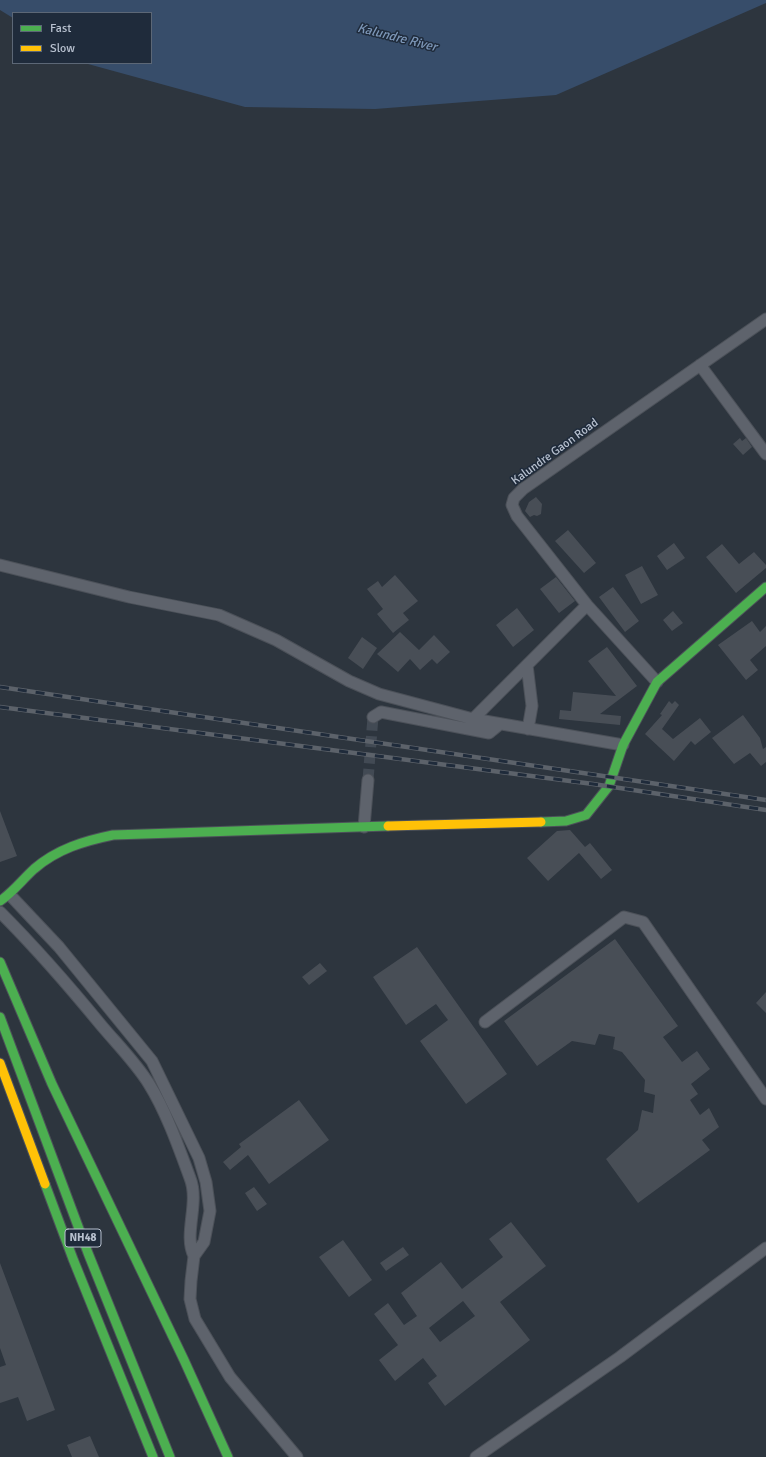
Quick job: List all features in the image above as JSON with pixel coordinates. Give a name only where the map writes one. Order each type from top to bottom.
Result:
[{"type":"main road","points":[[5,898],[33,870],[65,847],[113,835],[566,821],[586,815],[609,786],[623,745],[657,682],[766,587]]},
{"type":"main road","points":[[0,962],[52,1084],[184,1360],[228,1457]]},
{"type":"main road","name":"NH48","points":[[0,1017],[88,1253],[170,1457]]},
{"type":"main road","name":"NH48","points":[[0,1063],[73,1259],[152,1457]]},
{"type":"street","name":"Kalundre Gaon Road","points":[[657,682],[587,605],[517,516],[512,505],[514,498],[523,489],[766,319]]},
{"type":"street","points":[[700,365],[766,454]]},
{"type":"street","points":[[0,565],[129,597],[219,615],[276,640],[349,681],[379,694],[473,719],[623,745]]},
{"type":"street","points":[[473,719],[587,605]]},
{"type":"street","points":[[527,665],[532,706],[528,729]]},
{"type":"street","points":[[373,717],[381,712],[489,733],[500,724]]},
{"type":"street","points":[[364,827],[368,780]]},
{"type":"street","points":[[5,898],[59,947],[152,1061],[199,1158],[206,1182],[210,1211],[204,1242],[194,1256]]},
{"type":"street","points":[[0,912],[60,976],[136,1066],[149,1084],[160,1105],[191,1180],[194,1199],[190,1243],[194,1256],[190,1299],[195,1319],[230,1377],[297,1457]]},
{"type":"street","points":[[485,1022],[624,917],[633,918],[643,922],[766,1099]]},
{"type":"street","points":[[476,1457],[620,1357],[766,1248]]},
{"type":"water","name":"Kalundre River","points":[[0,0],[766,0],[766,3],[556,95],[375,109],[245,107],[88,64],[152,64],[152,12],[12,12],[12,17],[0,10]]},
{"type":"building","points":[[740,438],[742,441],[746,438],[752,447],[743,455],[733,444]]},
{"type":"building","points":[[536,497],[542,504],[541,514],[530,517],[525,511],[529,502]]},
{"type":"building","points":[[568,530],[596,563],[584,573],[555,541]]},
{"type":"building","points":[[674,543],[685,558],[667,570],[657,556]]},
{"type":"building","points":[[722,544],[739,564],[754,552],[766,565],[766,568],[736,593],[706,557]]},
{"type":"building","points":[[642,566],[658,595],[641,604],[625,575]]},
{"type":"building","points":[[395,575],[418,601],[403,613],[409,620],[393,633],[377,614],[383,609],[367,589],[378,581],[382,587]]},
{"type":"building","points":[[556,577],[575,601],[559,613],[540,589]]},
{"type":"building","points":[[613,587],[639,621],[625,632],[599,597]]},
{"type":"building","points":[[517,608],[534,630],[513,647],[496,625]]},
{"type":"building","points":[[673,611],[683,623],[672,631],[663,620]]},
{"type":"building","points":[[752,621],[760,632],[766,626],[766,646],[750,660],[758,670],[746,680],[718,645]]},
{"type":"building","points":[[400,632],[419,650],[434,635],[450,652],[437,664],[432,659],[420,670],[410,659],[398,672],[377,654]]},
{"type":"building","points":[[362,637],[377,648],[363,669],[348,658]]},
{"type":"building","points":[[607,647],[637,686],[600,714],[621,716],[620,725],[559,719],[560,710],[571,711],[573,692],[616,696],[588,661]]},
{"type":"building","points":[[669,701],[672,704],[675,701],[679,705],[662,729],[673,739],[700,718],[711,732],[695,745],[691,741],[674,761],[645,734],[662,715],[660,714]]},
{"type":"building","points":[[743,715],[760,738],[763,749],[766,747],[766,762],[761,766],[750,753],[734,764],[712,738]]},
{"type":"building","points":[[0,811],[17,856],[0,862]]},
{"type":"building","points":[[570,830],[585,847],[590,843],[612,870],[601,879],[579,853],[548,881],[527,858],[557,831]]},
{"type":"building","points":[[615,939],[678,1026],[663,1037],[682,1062],[697,1051],[710,1069],[691,1084],[698,1094],[690,1100],[700,1115],[709,1108],[719,1127],[702,1140],[710,1150],[638,1203],[606,1159],[638,1130],[642,1110],[653,1113],[655,1095],[644,1092],[645,1080],[622,1052],[613,1049],[615,1037],[599,1034],[595,1045],[572,1041],[537,1066],[504,1021]]},
{"type":"building","points":[[417,947],[507,1074],[466,1104],[420,1041],[448,1020],[436,1004],[406,1025],[373,977]]},
{"type":"building","points":[[320,963],[327,971],[309,985],[302,977]]},
{"type":"building","points":[[766,992],[766,1013],[756,1003]]},
{"type":"building","points":[[299,1100],[329,1140],[269,1184],[248,1155],[230,1170],[223,1162],[241,1147],[239,1144]]},
{"type":"building","points":[[254,1187],[267,1204],[257,1211],[245,1193]]},
{"type":"building","points":[[511,1222],[546,1266],[500,1302],[530,1340],[445,1406],[428,1383],[437,1376],[423,1358],[395,1381],[379,1360],[398,1345],[374,1314],[388,1303],[404,1325],[417,1316],[401,1293],[441,1262],[462,1289],[503,1257],[489,1239]],"holes":[[[463,1301],[475,1316],[440,1342],[429,1328]]]},
{"type":"building","points":[[343,1240],[372,1280],[349,1297],[319,1257]]},
{"type":"building","points":[[403,1247],[409,1255],[386,1271],[380,1263]]},
{"type":"building","points":[[0,1263],[55,1410],[27,1421],[18,1397],[0,1403],[0,1367],[6,1365],[0,1348]]},
{"type":"building","points":[[90,1436],[99,1457],[72,1457],[67,1445]]},
{"type":"tunnel","points":[[368,780],[373,717]]},
{"type":"railway","points":[[0,687],[766,800]]},
{"type":"railway","points":[[0,707],[593,784],[766,810]]},
{"type":"traffic: fast","points":[[541,822],[566,821],[586,815],[609,786],[623,745],[657,682],[766,587]]},
{"type":"traffic: fast","points":[[0,901],[34,869],[52,856],[81,843],[113,835],[388,826]]},
{"type":"traffic: fast","points":[[0,962],[52,1084],[184,1360],[228,1457]]},
{"type":"traffic: fast","points":[[0,1017],[88,1253],[170,1457]]},
{"type":"traffic: fast","points":[[45,1184],[73,1259],[153,1457]]},
{"type":"traffic: slow","points":[[388,826],[541,822]]},
{"type":"traffic: slow","points":[[0,1063],[45,1184]]}]
